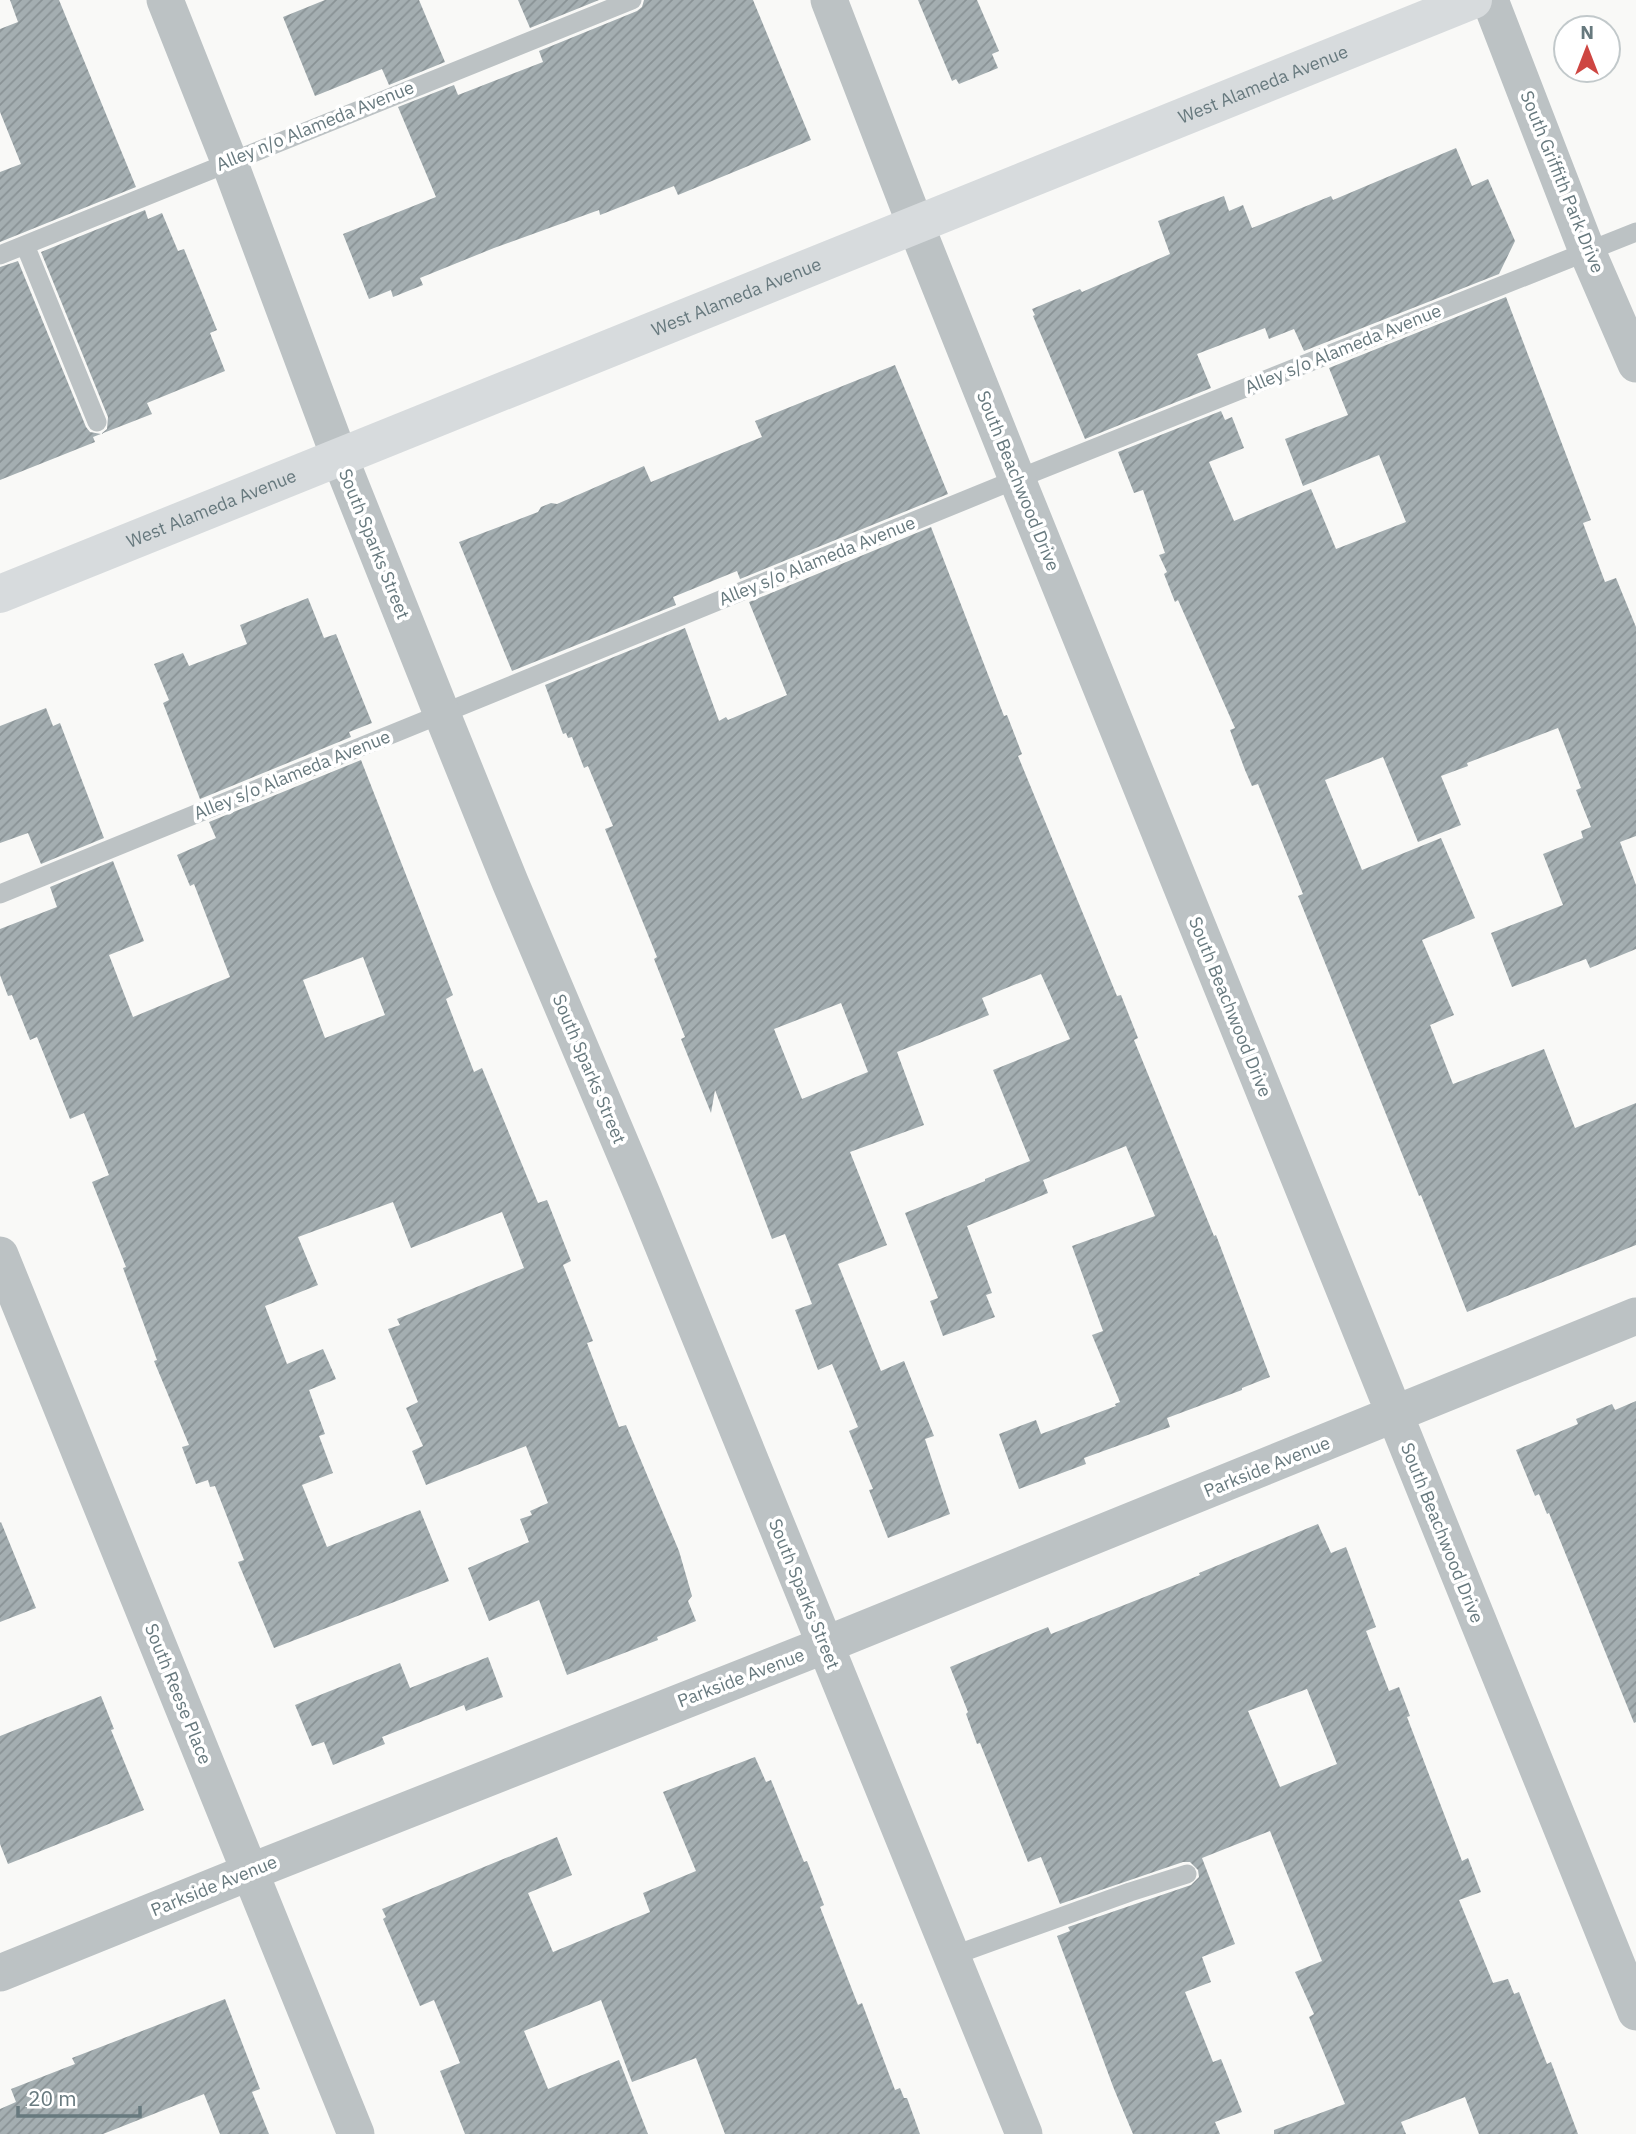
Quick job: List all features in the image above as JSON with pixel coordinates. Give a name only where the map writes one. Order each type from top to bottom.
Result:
[{"type":"main road","name":"West Alameda Avenue","points":[[0,594],[1473,0]]},
{"type":"street","name":"South Sparks Street","points":[[165,0],[229,161],[339,456],[442,714],[642,1194],[1024,2134]]},
{"type":"street","name":"South Beachwood Drive","points":[[829,0],[1017,479],[1636,2012]]},
{"type":"street","name":"South Griffith Park Drive","points":[[1490,0],[1587,251],[1636,364]]},
{"type":"street","name":"South Reese Place","points":[[0,1255],[356,2134]]},
{"type":"street","name":"Parkside Avenue","points":[[0,1973],[825,1646],[1636,1316]]},
{"type":"lane","name":"Alley n/o Alameda Avenue","points":[[0,255],[632,0]]},
{"type":"lane","name":"Alley s/o Alameda Avenue","points":[[0,894],[1017,479],[1636,232]]},
{"type":"lane","points":[[25,245],[97,422]]},
{"type":"lane","points":[[953,1956],[1187,1874]]},
{"type":"building","points":[[10,0],[59,0],[136,187],[0,242],[0,172],[21,164],[0,112],[0,29],[18,22]]},
{"type":"building","points":[[325,0],[419,0],[445,62],[389,85],[382,69],[315,96],[283,17]]},
{"type":"building","points":[[518,0],[599,0],[530,28]]},
{"type":"building","points":[[644,0],[753,0],[811,140],[678,195],[674,186],[600,215],[599,210],[420,278],[423,285],[393,297],[391,290],[369,299],[343,234],[436,197],[398,107],[454,85],[458,95],[543,62],[539,51],[637,11]]},
{"type":"building","points":[[918,0],[977,0],[999,51],[992,54],[998,68],[959,84],[956,79],[952,81]]},
{"type":"building","points":[[1456,148],[1472,186],[1488,179],[1515,241],[1499,274],[1304,351],[1294,329],[1269,339],[1265,328],[1197,354],[1211,388],[1085,439],[1032,309],[1080,289],[1082,292],[1170,254],[1158,221],[1224,196],[1229,211],[1243,205],[1252,228],[1331,196],[1333,200]]},
{"type":"building","points":[[145,210],[148,219],[162,213],[178,251],[184,249],[217,330],[210,333],[225,371],[147,403],[152,414],[101,434],[107,429],[108,417],[41,252]]},
{"type":"building","points":[[18,261],[86,427],[90,432],[101,434],[93,437],[95,442],[0,480],[0,267]]},
{"type":"building","points":[[1506,297],[1591,520],[1583,523],[1605,582],[1616,578],[1636,627],[1636,836],[1620,842],[1636,885],[1636,949],[1590,968],[1586,959],[1512,987],[1491,933],[1563,905],[1543,854],[1583,838],[1581,831],[1591,827],[1576,790],[1581,788],[1558,728],[1467,763],[1468,766],[1441,776],[1461,825],[1418,842],[1383,757],[1325,780],[1362,870],[1441,838],[1475,918],[1422,940],[1454,1015],[1430,1025],[1453,1084],[1544,1049],[1575,1128],[1636,1103],[1636,1245],[1467,1312],[1298,896],[1303,894],[1258,784],[1252,786],[1245,770],[1230,730],[1235,728],[1178,600],[1175,602],[1159,555],[1165,553],[1143,490],[1134,493],[1118,452],[1221,411],[1225,420],[1232,417],[1244,448],[1209,462],[1234,521],[1311,489],[1336,549],[1406,522],[1379,455],[1303,486],[1285,439],[1348,415],[1329,368]]},
{"type":"building","points":[[895,365],[948,494],[740,579],[737,571],[673,597],[676,605],[512,671],[459,542],[538,512],[541,507],[557,504],[644,466],[651,482],[762,437],[755,421]]},
{"type":"building","points":[[931,527],[1004,716],[1007,715],[1022,754],[1018,756],[1117,996],[1121,995],[1138,1038],[1134,1040],[1214,1236],[1216,1235],[1270,1377],[1167,1418],[1170,1427],[1084,1458],[1086,1464],[1019,1489],[999,1434],[1036,1420],[1041,1434],[1116,1406],[1115,1404],[1120,1402],[1092,1335],[1103,1331],[1072,1246],[1155,1216],[1126,1146],[1043,1180],[1048,1193],[967,1226],[992,1293],[986,1295],[995,1317],[943,1336],[930,1301],[938,1298],[905,1213],[1030,1161],[993,1070],[1070,1039],[1041,974],[982,998],[989,1015],[897,1052],[924,1125],[850,1152],[887,1245],[838,1264],[881,1371],[904,1361],[934,1436],[925,1439],[950,1514],[888,1538],[869,1490],[873,1489],[849,1431],[858,1427],[832,1364],[818,1370],[795,1310],[812,1304],[785,1234],[772,1239],[715,1090],[711,1113],[681,1039],[685,1037],[654,959],[657,957],[605,829],[613,826],[588,766],[584,768],[572,737],[568,738],[566,733],[563,734],[545,685],[685,628],[719,721],[726,717],[728,720],[787,695],[749,602]],"holes":[[[841,1003],[868,1072],[802,1099],[774,1029]]]},
{"type":"building","points":[[308,598],[324,638],[336,634],[372,723],[349,732],[351,737],[200,799],[163,703],[169,700],[154,664],[183,653],[189,666],[247,644],[240,625]]},
{"type":"building","points":[[46,708],[53,726],[60,723],[104,838],[41,864],[28,833],[0,843],[0,726]]},
{"type":"building","points":[[361,760],[453,995],[446,999],[474,1072],[482,1068],[538,1203],[547,1200],[571,1261],[563,1265],[593,1341],[587,1343],[619,1427],[626,1425],[679,1551],[692,1596],[688,1601],[696,1621],[657,1637],[658,1640],[567,1675],[539,1600],[489,1621],[468,1568],[529,1542],[520,1519],[532,1515],[530,1511],[548,1503],[526,1446],[426,1485],[412,1451],[423,1446],[406,1408],[418,1402],[388,1329],[400,1325],[397,1319],[524,1268],[502,1212],[411,1248],[393,1202],[298,1237],[318,1285],[265,1306],[287,1364],[323,1349],[336,1379],[309,1390],[325,1434],[319,1436],[333,1473],[302,1485],[327,1547],[420,1510],[449,1581],[274,1648],[238,1562],[244,1560],[215,1486],[210,1487],[208,1480],[196,1484],[182,1447],[189,1445],[154,1361],[157,1360],[123,1268],[126,1267],[92,1182],[109,1175],[84,1113],[70,1119],[37,1037],[30,1040],[12,995],[8,996],[0,975],[0,929],[57,907],[50,887],[113,861],[144,941],[109,955],[133,1017],[230,977],[194,884],[190,886],[177,855],[216,838],[209,822]],"holes":[[[363,957],[385,1015],[325,1038],[303,980]]]},
{"type":"building","points":[[1636,1401],[1634,1723],[1549,1513],[1547,1514],[1539,1494],[1535,1496],[1516,1450],[1578,1424],[1576,1419],[1612,1404],[1615,1410]]},
{"type":"building","points":[[0,1523],[36,1608],[0,1622]]},
{"type":"building","points":[[1318,1524],[1331,1553],[1346,1547],[1376,1627],[1366,1631],[1389,1691],[1399,1687],[1410,1716],[1407,1717],[1462,1861],[1468,1858],[1481,1892],[1459,1900],[1493,1983],[1508,1979],[1514,1994],[1519,1992],[1547,2064],[1551,2062],[1578,2134],[1479,2134],[1465,2097],[1401,2122],[1406,2134],[1274,2134],[1274,2130],[1345,2104],[1309,2017],[1314,2014],[1295,1972],[1322,1961],[1270,1831],[1202,1858],[1235,1944],[1202,1957],[1211,1982],[1185,1992],[1213,2062],[1221,2059],[1242,2112],[1215,2122],[1220,2134],[1133,2134],[1057,1936],[1070,1931],[1068,1927],[1191,1885],[1199,1877],[1198,1870],[1190,1862],[1183,1862],[1060,1904],[1041,1857],[1028,1862],[980,1743],[977,1744],[950,1667],[1048,1627],[1051,1634],[1200,1575],[1199,1573]],"holes":[[[1307,1689],[1337,1764],[1280,1787],[1248,1711]]]},
{"type":"building","points":[[488,1657],[503,1697],[466,1711],[464,1705],[382,1737],[385,1744],[333,1765],[324,1742],[312,1746],[295,1705],[400,1663],[410,1688]]},
{"type":"building","points":[[101,1696],[114,1729],[111,1730],[144,1810],[8,1864],[0,1844],[0,1736]]},
{"type":"building","points":[[755,1757],[766,1782],[771,1780],[804,1862],[807,1861],[824,1905],[820,1907],[858,2005],[862,2003],[895,2090],[900,2088],[904,2098],[907,2098],[920,2134],[725,2134],[696,2058],[632,2082],[601,2000],[524,2031],[548,2089],[619,2060],[648,2134],[465,2134],[440,2071],[460,2063],[434,2000],[420,2006],[383,1919],[386,1917],[382,1909],[557,1837],[572,1875],[528,1893],[553,1952],[650,1912],[643,1893],[696,1871],[663,1792]]},
{"type":"building","points":[[225,1999],[260,2089],[252,2092],[269,2134],[220,2134],[204,2094],[103,2134],[0,2134],[0,2109],[16,2102],[11,2089],[75,2064],[72,2058]]}]
